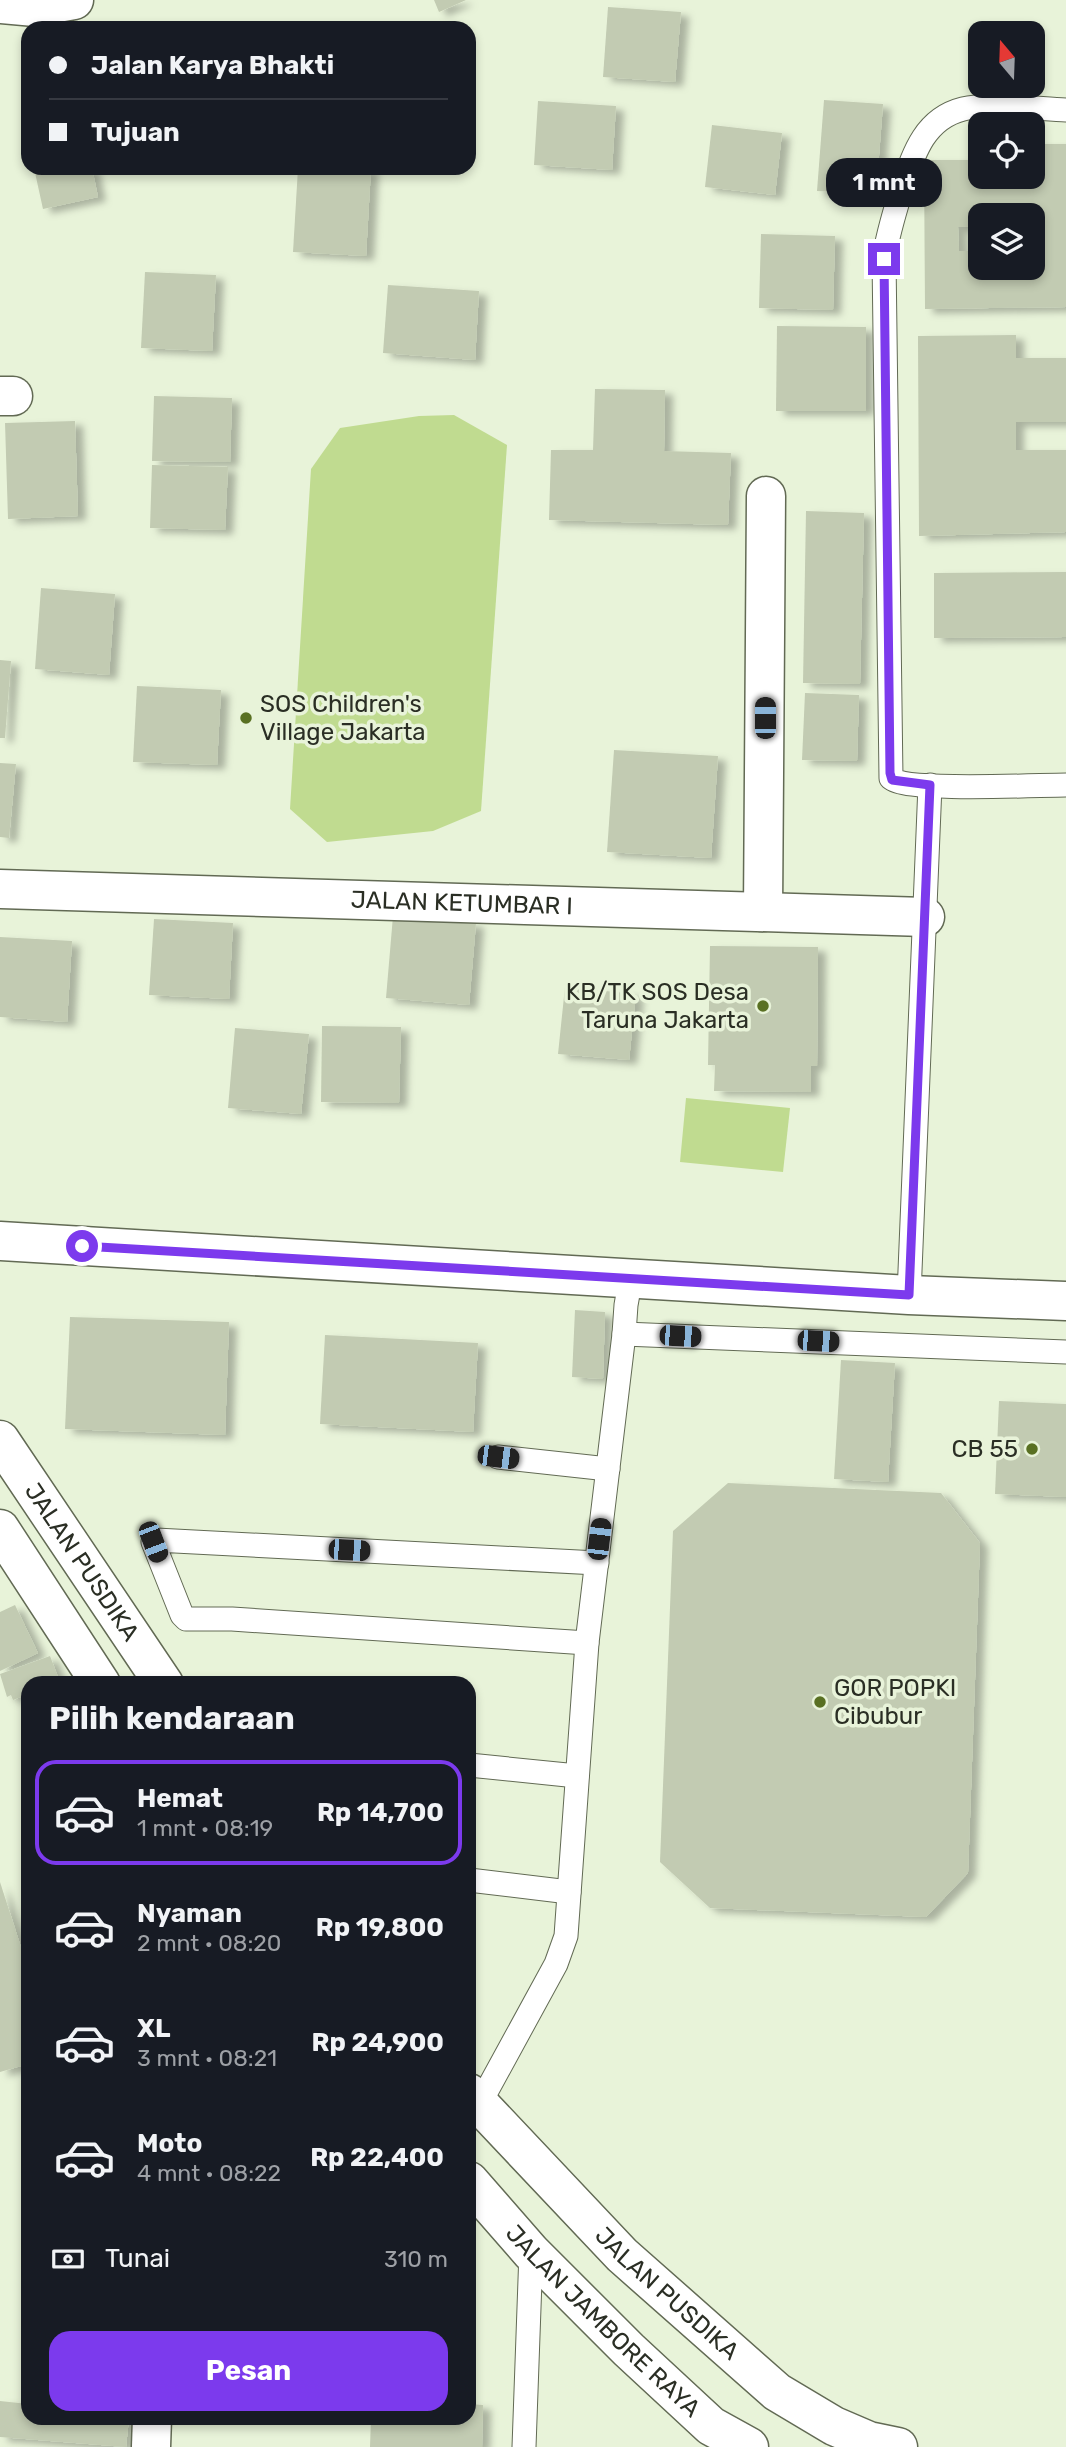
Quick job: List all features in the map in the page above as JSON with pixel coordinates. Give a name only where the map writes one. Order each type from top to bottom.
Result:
[{"type":"street","points":[[0,4],[35,7],[74,0]]},
{"type":"street","points":[[764,912],[766,496]]},
{"type":"street","name":"JALAN KETUMBAR I","points":[[0,889],[925,917]]},
{"type":"street","points":[[0,1241],[909,1295],[1066,1301]]},
{"type":"street","name":"JALAN PUSDIKA","points":[[0,1440],[159,1676]]},
{"type":"street","points":[[0,1529],[96,1676]]},
{"type":"street","name":"JALAN PUSDIKA","points":[[476,2101],[622,2255],[777,2392],[834,2426],[869,2441],[898,2447]]},
{"type":"street","name":"JALAN JAMBORE RAYA","points":[[476,2189],[531,2252],[629,2350],[711,2426],[749,2447]]},
{"type":"street","points":[[151,2447],[152,2425]]},
{"type":"lane","points":[[1066,110],[972,108],[941,118],[925,134],[914,151],[884,259],[892,780],[930,785],[1066,785]]},
{"type":"lane","points":[[909,1295],[930,785]]},
{"type":"lane","points":[[476,2096],[556,1964],[566,1936],[587,1643],[631,1277]]},
{"type":"lane","points":[[624,1334],[1066,1352]]},
{"type":"lane","points":[[498,1457],[608,1469]]},
{"type":"lane","points":[[587,1643],[232,1619],[186,1619],[181,1615],[153,1542],[156,1540],[597,1563]]},
{"type":"lane","points":[[476,1766],[577,1776]]},
{"type":"lane","points":[[476,1881],[569,1892]]},
{"type":"lane","points":[[524,2447],[531,2252]]},
{"type":"green space","points":[[454,415],[507,445],[481,811],[433,831],[327,842],[290,809],[311,469],[340,428],[419,416]]},
{"type":"green space","points":[[686,1098],[790,1108],[783,1172],[680,1162]]},
{"type":"building","points":[[434,0],[466,0],[439,12]]},
{"type":"building","points":[[608,7],[681,12],[675,82],[603,77]]},
{"type":"building","points":[[824,100],[883,104],[876,194],[817,191]]},
{"type":"building","points":[[538,101],[616,106],[612,170],[534,165]]},
{"type":"building","points":[[712,125],[782,133],[775,195],[705,187]]},
{"type":"building","points":[[1045,144],[1066,144],[1066,307],[925,309],[924,160],[968,160],[968,189],[1045,189]]},
{"type":"building","points":[[36,175],[93,175],[98,197],[43,209]]},
{"type":"building","points":[[298,175],[371,175],[366,256],[293,252]]},
{"type":"building","points":[[761,234],[835,236],[833,310],[759,308]]},
{"type":"building","points":[[145,272],[216,275],[212,351],[141,348]]},
{"type":"building","points":[[388,285],[479,291],[475,360],[383,353]]},
{"type":"building","points":[[777,326],[866,327],[866,411],[776,411]]},
{"type":"building","points":[[1016,335],[1016,358],[1066,358],[1066,422],[1016,422],[1016,450],[1066,450],[1066,532],[919,536],[918,336]]},
{"type":"building","points":[[595,389],[665,390],[664,451],[731,453],[728,525],[549,520],[551,450],[593,450]]},
{"type":"building","points":[[154,396],[232,398],[230,462],[152,461]]},
{"type":"building","points":[[75,421],[78,516],[8,519],[5,423]]},
{"type":"building","points":[[152,465],[228,467],[225,530],[150,528]]},
{"type":"building","points":[[806,511],[864,513],[860,684],[803,683]]},
{"type":"building","points":[[1066,572],[1066,637],[934,638],[934,573]]},
{"type":"building","points":[[41,588],[115,594],[109,675],[35,669]]},
{"type":"building","points":[[0,660],[11,661],[5,738],[0,738]]},
{"type":"building","points":[[137,686],[221,690],[217,765],[133,762]]},
{"type":"building","points":[[805,693],[859,695],[857,761],[802,760]]},
{"type":"building","points":[[614,750],[718,756],[711,858],[607,852]]},
{"type":"building","points":[[0,763],[16,764],[9,838],[0,837]]},
{"type":"building","points":[[393,916],[476,923],[469,1005],[386,998]]},
{"type":"building","points":[[154,919],[233,923],[229,999],[149,995]]},
{"type":"building","points":[[0,937],[72,941],[67,1022],[0,1017]]},
{"type":"building","name":"KB/TK SOS Desa Taruna Jakarta","points":[[710,946],[818,947],[817,1066],[811,1066],[811,1092],[714,1091],[715,1065],[708,1065]]},
{"type":"building","points":[[565,987],[636,994],[629,1060],[558,1054]]},
{"type":"building","points":[[322,1026],[401,1027],[399,1103],[321,1102]]},
{"type":"building","points":[[235,1028],[309,1034],[301,1114],[228,1108]]},
{"type":"building","points":[[575,1310],[605,1312],[603,1379],[572,1377]]},
{"type":"building","points":[[70,1317],[229,1322],[225,1435],[65,1429]]},
{"type":"building","points":[[325,1335],[478,1343],[473,1432],[320,1424]]},
{"type":"building","points":[[841,1360],[895,1363],[888,1482],[834,1479]]},
{"type":"building","name":"CB 55","points":[[999,1401],[1066,1404],[1066,1497],[995,1494]]},
{"type":"building","name":"GOR POPKI Cibubur","points":[[728,1483],[941,1493],[980,1543],[968,1873],[926,1917],[710,1908],[660,1862],[673,1531]]},
{"type":"building","points":[[15,1605],[38,1653],[0,1671],[0,1612]]},
{"type":"building","points":[[50,1656],[58,1676],[21,1676],[21,1697],[13,1700],[11,1695],[7,1697],[0,1674]]},
{"type":"building","points":[[0,1882],[21,1947],[21,2066],[0,2072]]},
{"type":"building","points":[[0,2401],[21,2403],[21,2425],[128,2425],[126,2447],[0,2437]]},
{"type":"building","points":[[476,2404],[483,2405],[482,2447],[370,2447],[371,2425],[476,2425]]},
{"type":"place","name":"SOS Children's Village Jakarta","points":[[246,718]]},
{"type":"place","name":"KB/TK SOS Desa Taruna Jakarta","points":[[763,1006]]},
{"type":"place","name":"CB 55","points":[[1032,1449]]},
{"type":"place","name":"GOR POPKI Cibubur","points":[[820,1702]]},
{"type":"route","points":[[82,1246],[909,1295],[930,785],[898,782],[890,776],[884,259]]}]
